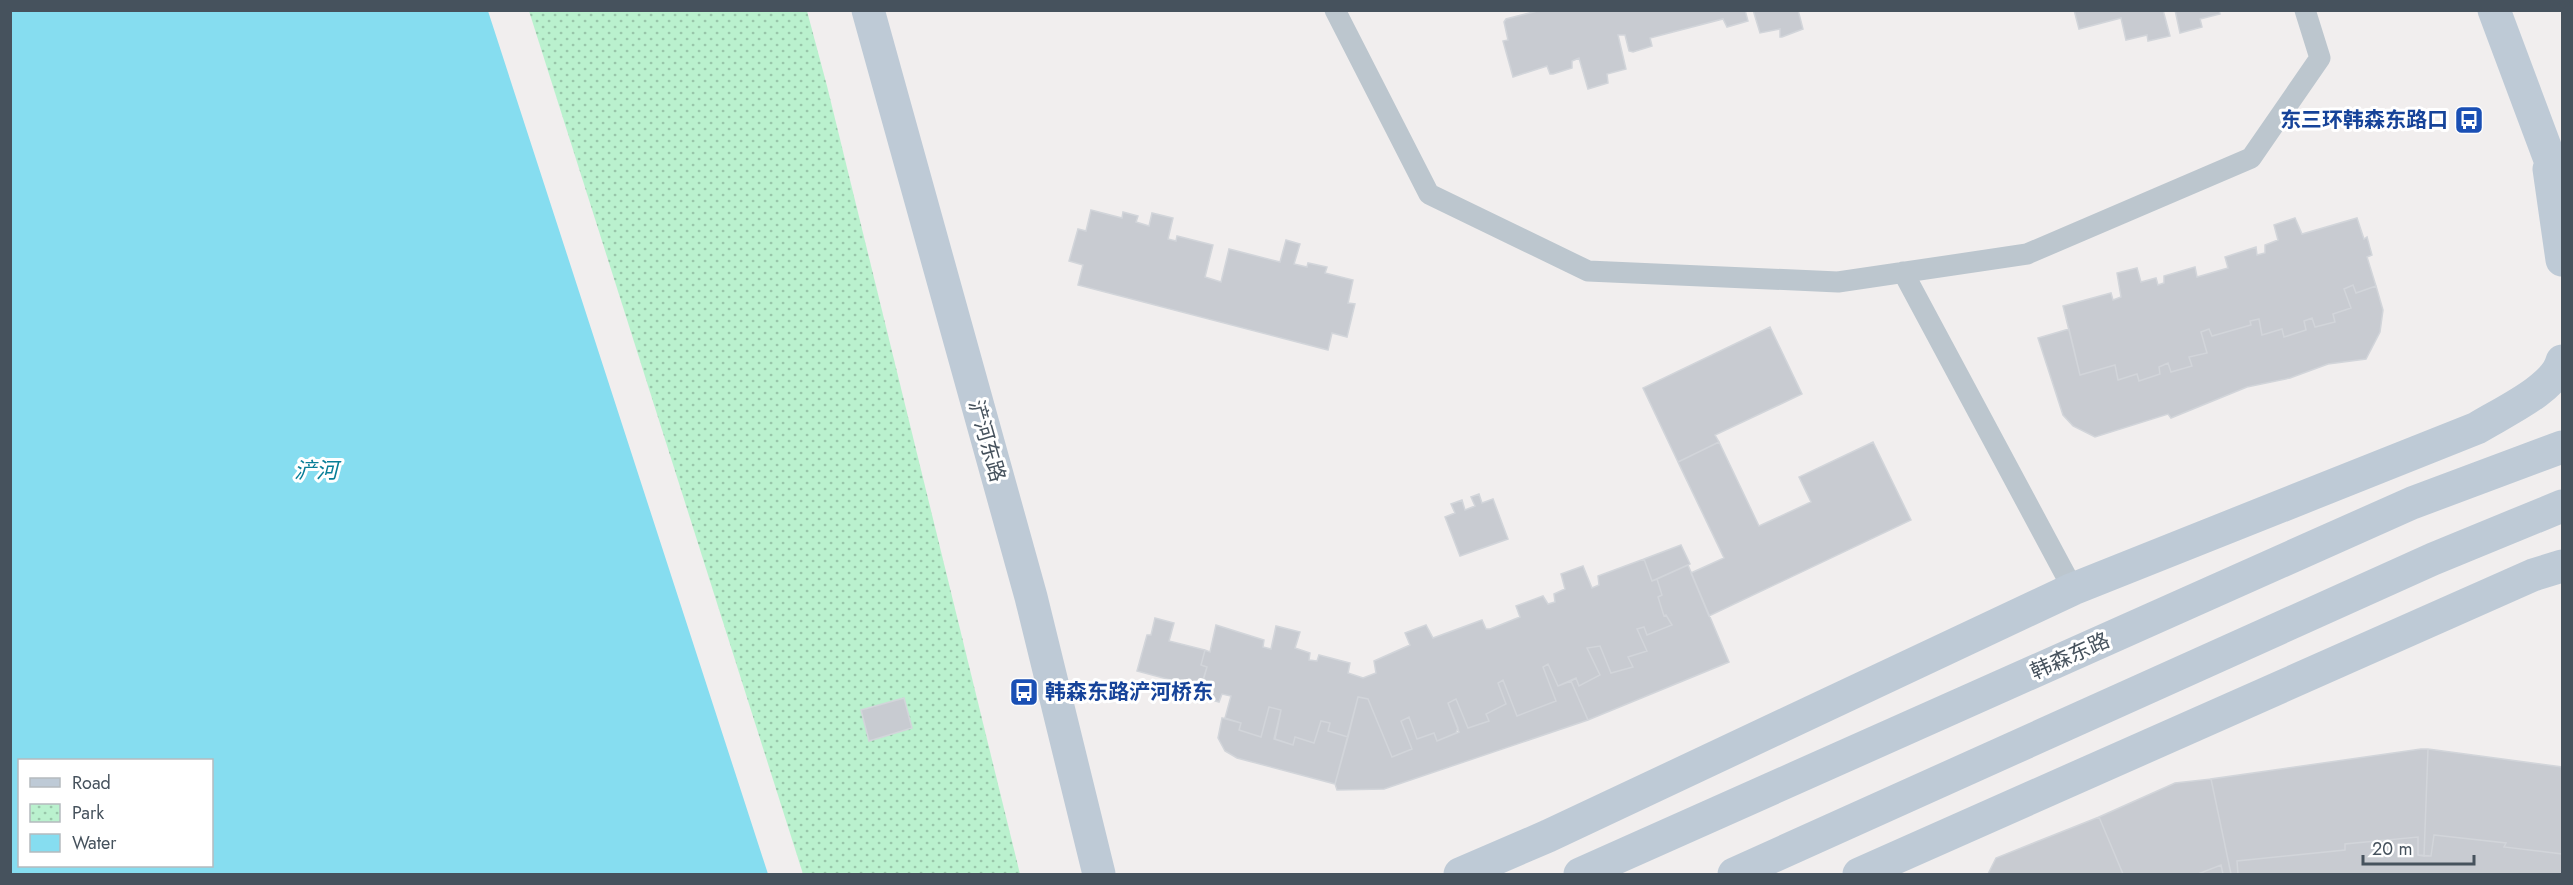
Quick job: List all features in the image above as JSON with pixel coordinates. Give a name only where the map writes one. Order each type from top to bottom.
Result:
[{"type":"main road","name":"浐河东路","points":[[868,10],[1031,597],[1100,872]]},
{"type":"main road","points":[[2494,10],[2562,192]]},
{"type":"main road","points":[[2545,147],[2562,260]]},
{"type":"main road","points":[[1460,874],[1548,836],[2073,589],[2477,428],[2538,391],[2561,367],[2562,361]]},
{"type":"main road","name":"韩森东路","points":[[1580,874],[2412,504],[2562,447]]},
{"type":"main road","points":[[1734,874],[2433,559],[2562,506]]},
{"type":"main road","points":[[1859,874],[2533,575],[2562,566]]},
{"type":"main road","points":[[1520,874],[1548,836]]},
{"type":"lane","points":[[1335,10],[1430,194],[1588,271],[1838,282],[2027,254],[2251,158],[2320,58],[2305,10]]},
{"type":"lane","points":[[1903,272],[2073,589]]},
{"type":"green space","points":[[529,11],[807,11],[1020,874],[803,874]]},
{"type":"water","name":"浐河","points":[[10,11],[488,11],[768,874],[11,874]]},
{"type":"building","points":[[1541,10],[1745,10],[1748,21],[1727,27],[1723,19],[1650,38],[1652,46],[1633,52],[1629,51],[1625,35],[1618,35],[1626,69],[1607,74],[1608,83],[1588,89],[1579,58],[1572,61],[1572,68],[1553,74],[1550,74],[1547,66],[1513,77],[1503,41],[1508,40],[1504,22],[1506,19]]},
{"type":"building","points":[[1753,10],[1798,10],[1803,29],[1782,37],[1780,37],[1780,29],[1760,33]]},
{"type":"building","points":[[2074,10],[2163,10],[2170,36],[2148,41],[2147,35],[2126,40],[2121,18],[2079,29]]},
{"type":"building","points":[[2175,10],[2219,10],[2220,14],[2200,19],[2202,27],[2180,33]]},
{"type":"building","points":[[1091,210],[1122,218],[1123,212],[1138,216],[1136,222],[1149,226],[1152,213],[1173,218],[1168,239],[1176,241],[1177,236],[1213,245],[1205,277],[1221,282],[1229,249],[1280,262],[1286,240],[1300,244],[1294,264],[1307,267],[1308,263],[1327,267],[1325,273],[1353,280],[1348,303],[1355,304],[1347,337],[1332,333],[1328,350],[1078,285],[1083,265],[1069,261],[1078,229],[1086,231]]},
{"type":"building","points":[[2295,218],[2302,234],[2357,218],[2364,239],[2367,237],[2372,255],[2367,257],[2376,286],[2356,293],[2353,285],[2344,289],[2351,308],[2333,314],[2335,322],[2315,327],[2312,318],[2304,321],[2306,330],[2284,337],[2282,329],[2262,335],[2259,319],[2250,321],[2251,325],[2212,336],[2209,329],[2201,332],[2207,353],[2189,357],[2192,366],[2171,372],[2168,363],[2159,367],[2160,374],[2139,381],[2137,374],[2118,380],[2115,365],[2080,375],[2063,306],[2111,293],[2113,300],[2121,297],[2117,273],[2137,268],[2141,282],[2156,278],[2158,285],[2164,283],[2164,276],[2195,267],[2197,277],[2228,268],[2225,257],[2256,247],[2257,255],[2265,253],[2265,245],[2278,240],[2274,225]]},
{"type":"building","points":[[2353,285],[2356,293],[2376,286],[2383,310],[2380,332],[2366,359],[2328,364],[2290,378],[2247,387],[2171,418],[2168,414],[2095,437],[2073,426],[2063,415],[2038,338],[2069,329],[2080,375],[2115,365],[2118,380],[2137,374],[2139,381],[2160,374],[2159,367],[2168,363],[2171,372],[2192,366],[2189,357],[2207,353],[2201,332],[2209,329],[2212,336],[2251,325],[2250,321],[2259,319],[2262,335],[2282,329],[2284,337],[2306,330],[2304,321],[2312,318],[2315,327],[2335,322],[2333,314],[2351,308],[2344,289]]},
{"type":"building","points":[[1770,327],[1802,394],[1715,435],[1719,442],[1678,462],[1643,388]]},
{"type":"building","points":[[1719,442],[1759,526],[1811,502],[1799,477],[1873,442],[1911,520],[1709,616],[1691,573],[1724,558],[1678,462]]},
{"type":"building","points":[[1479,494],[1482,503],[1493,499],[1508,539],[1460,556],[1445,517],[1455,513],[1451,504],[1462,500],[1465,510],[1475,506],[1471,497]]},
{"type":"building","points":[[1681,545],[1690,564],[1652,581],[1644,559]]},
{"type":"building","points":[[1644,559],[1652,581],[1657,579],[1662,595],[1658,597],[1664,616],[1666,615],[1672,625],[1647,635],[1644,627],[1637,629],[1647,651],[1628,657],[1633,667],[1611,673],[1600,646],[1587,648],[1600,675],[1579,686],[1576,678],[1558,686],[1548,664],[1543,667],[1556,701],[1517,716],[1503,680],[1498,683],[1506,704],[1486,714],[1489,721],[1468,728],[1456,699],[1448,703],[1458,728],[1456,733],[1437,741],[1434,733],[1417,739],[1409,717],[1401,721],[1412,749],[1392,757],[1368,699],[1358,697],[1348,737],[1328,731],[1330,723],[1321,721],[1314,743],[1295,737],[1293,745],[1274,739],[1281,710],[1269,707],[1261,737],[1239,730],[1241,723],[1225,718],[1231,696],[1222,694],[1219,702],[1198,696],[1207,667],[1201,665],[1205,650],[1210,652],[1216,625],[1264,640],[1263,647],[1271,649],[1276,626],[1300,632],[1295,648],[1310,653],[1309,660],[1317,661],[1319,655],[1350,663],[1348,673],[1363,678],[1376,673],[1374,661],[1410,645],[1405,633],[1426,625],[1433,638],[1482,620],[1486,629],[1490,629],[1520,617],[1516,606],[1543,596],[1548,604],[1555,602],[1554,594],[1565,589],[1561,574],[1583,566],[1592,588],[1599,585],[1598,576]]},
{"type":"building","points":[[1688,565],[1729,662],[1588,720],[1571,681],[1576,678],[1579,686],[1600,675],[1587,648],[1600,646],[1611,673],[1633,667],[1628,657],[1647,651],[1637,629],[1644,627],[1647,635],[1672,625],[1666,615],[1664,616],[1658,597],[1662,595],[1657,579]]},
{"type":"building","points":[[1155,618],[1174,623],[1169,641],[1205,650],[1201,665],[1207,667],[1201,688],[1137,671],[1147,635],[1151,635]]},
{"type":"building","points":[[1548,664],[1558,686],[1571,681],[1588,720],[1384,789],[1337,790],[1335,784],[1358,697],[1368,699],[1392,757],[1412,749],[1401,721],[1409,717],[1417,739],[1434,733],[1437,741],[1459,732],[1448,703],[1456,699],[1468,728],[1489,721],[1486,714],[1506,704],[1498,683],[1503,680],[1517,716],[1556,701],[1543,667]]},
{"type":"building","points":[[904,698],[912,728],[869,741],[861,710]]},
{"type":"building","points":[[1269,707],[1281,710],[1275,739],[1293,745],[1295,737],[1314,743],[1321,721],[1330,723],[1328,731],[1348,737],[1335,784],[1237,758],[1225,751],[1218,738],[1222,718],[1241,723],[1239,730],[1261,737]]},
{"type":"building","points":[[2428,749],[2424,856],[2418,855],[2418,837],[2345,844],[2345,850],[2237,861],[2238,874],[2231,874],[2211,779]]},
{"type":"building","points":[[2428,749],[2562,767],[2562,854],[2504,847],[2506,843],[2434,835],[2431,856],[2424,856]]},
{"type":"building","points":[[2211,779],[2231,874],[2223,874],[2221,865],[2198,874],[2123,874],[2099,817],[2175,783]]},
{"type":"building","points":[[2099,817],[2123,874],[1988,874],[1996,858]]},
{"type":"building","points":[[2434,835],[2506,843],[2504,847],[2562,854],[2562,874],[2238,874],[2237,861],[2345,850],[2345,844],[2418,837],[2418,855],[2431,856]]},
{"type":"building","points":[[2221,865],[2223,874],[2198,874]]},
{"type":"place","name":"东三环韩森东路口","points":[[2469,120]]},
{"type":"place","name":"韩森东路浐河桥东","points":[[1024,692]]}]
